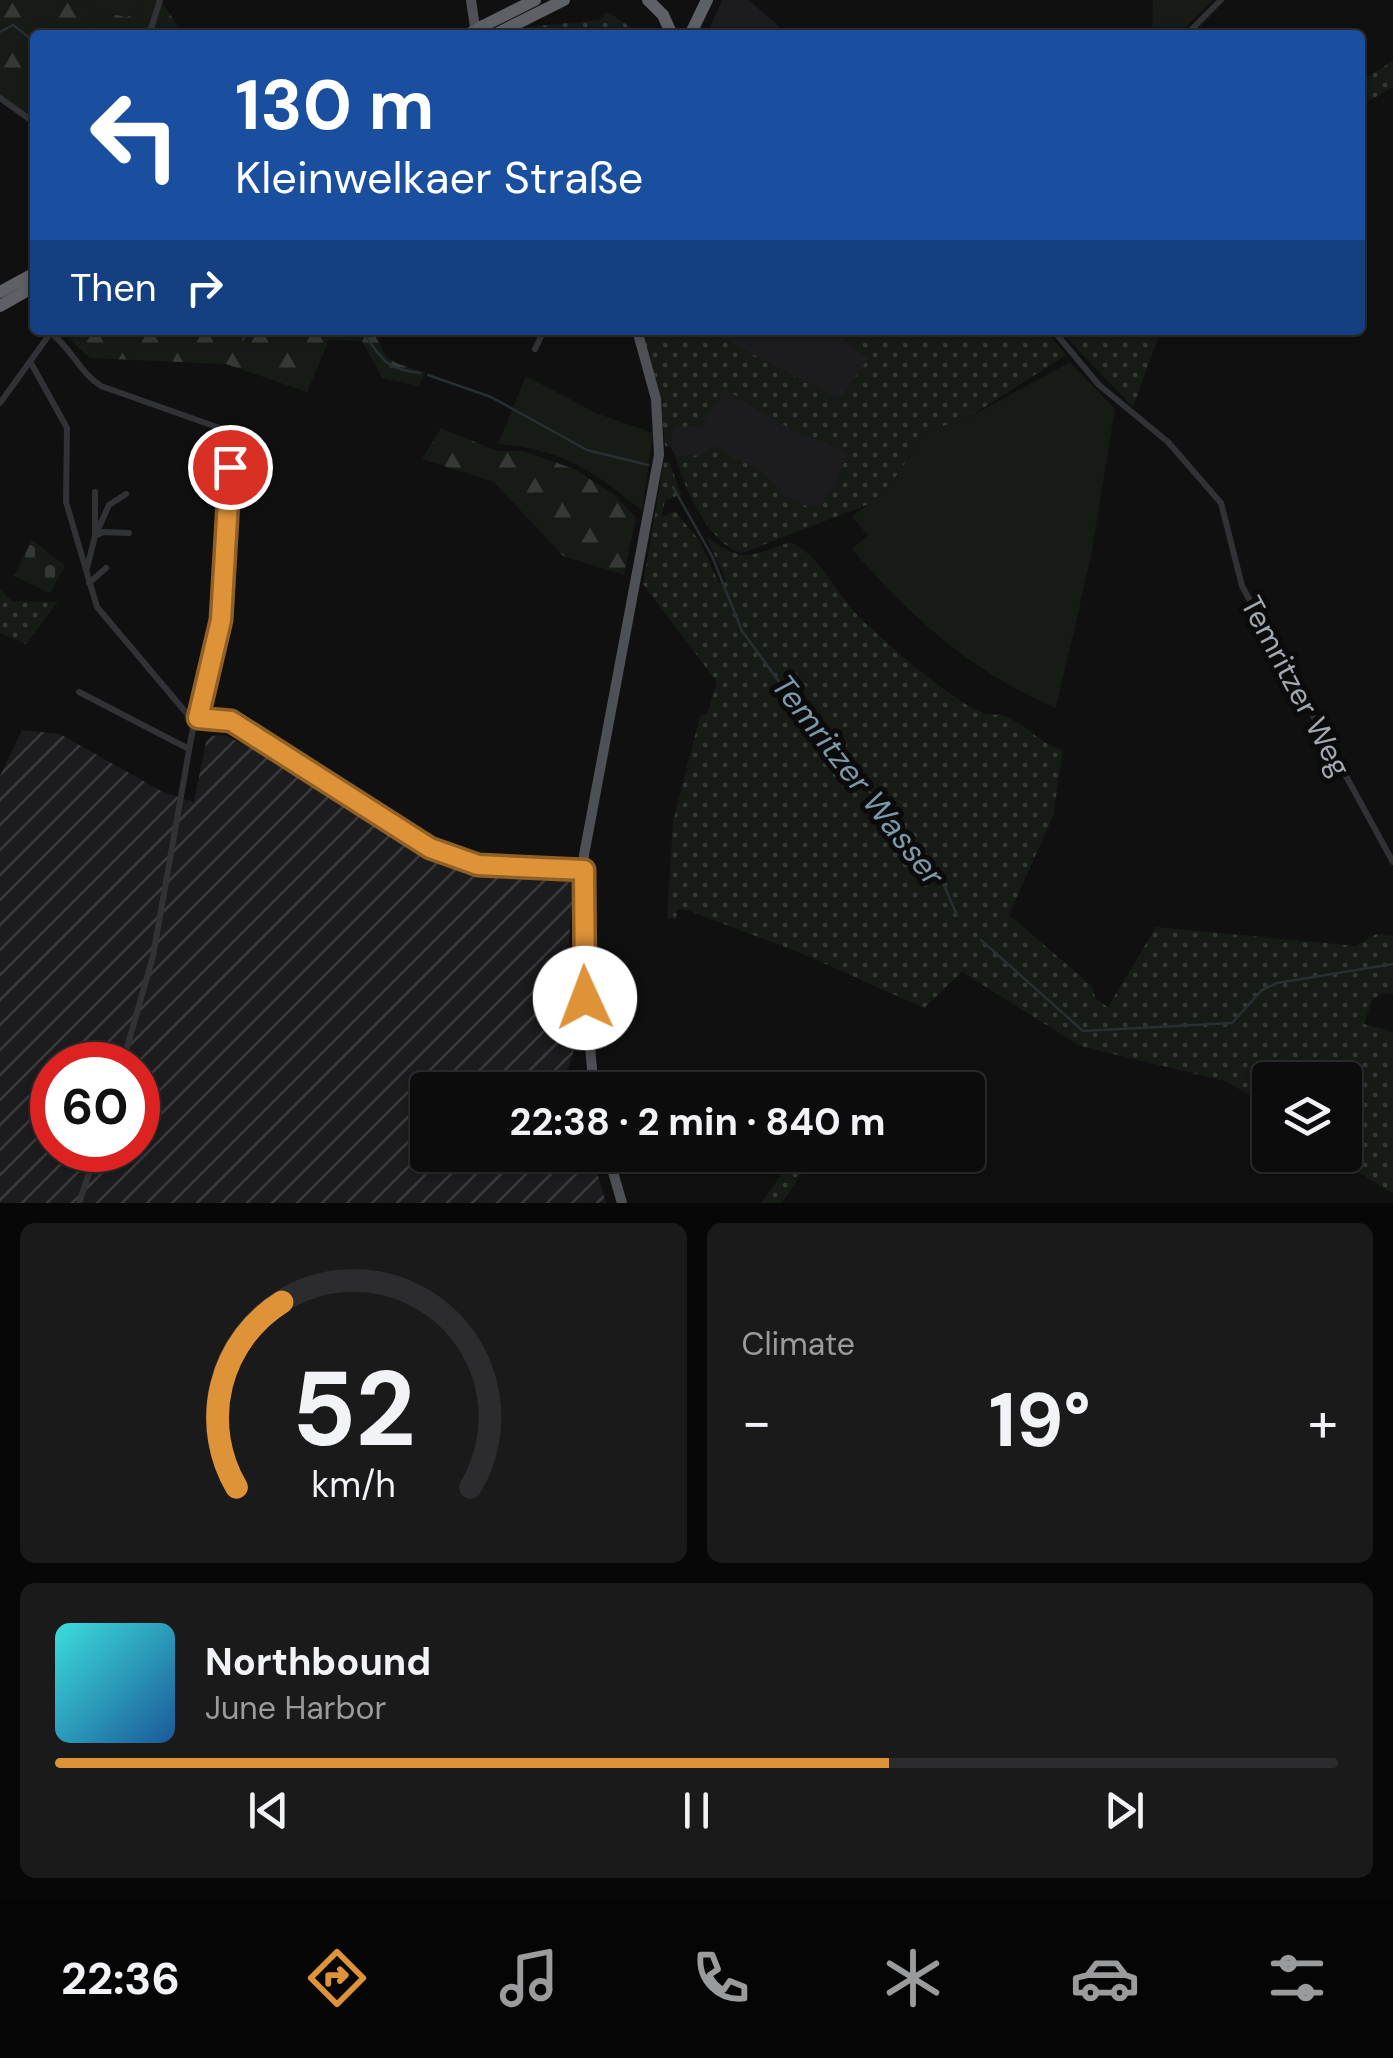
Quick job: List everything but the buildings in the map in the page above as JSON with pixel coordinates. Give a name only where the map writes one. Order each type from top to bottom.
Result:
[{"type":"highway","points":[[487,30],[535,0]]},
{"type":"highway","points":[[489,30],[564,0]]},
{"type":"highway","points":[[648,0],[663,15],[670,30]]},
{"type":"highway","points":[[692,30],[707,0]]},
{"type":"highway","points":[[0,292],[30,276]]},
{"type":"highway","points":[[0,306],[30,289]]},
{"type":"main road","points":[[471,0],[483,30]]},
{"type":"main road","points":[[592,1072],[584,983],[586,838],[657,480],[658,408],[638,335]]},
{"type":"main road","points":[[613,1172],[622,1203]]},
{"type":"street","points":[[151,30],[160,0]]},
{"type":"street","points":[[1191,30],[1221,0]]},
{"type":"street","points":[[0,98],[30,119]]},
{"type":"street","points":[[0,403],[50,335]]},
{"type":"street","points":[[55,335],[73,352],[85,374],[101,386],[228,431],[230,492],[221,620],[187,748],[153,956],[129,1042]]},
{"type":"street","points":[[535,349],[542,335]]},
{"type":"street","name":"Temritzer Weg","points":[[1057,335],[1110,395],[1168,442],[1222,503],[1242,586],[1393,862]]},
{"type":"street","points":[[31,363],[68,428],[66,502],[89,584],[103,615],[196,720],[231,721],[430,848],[478,865],[584,870]]},
{"type":"street","points":[[2,382],[14,386]]},
{"type":"street","points":[[86,570],[94,536],[95,492]]},
{"type":"street","points":[[94,536],[109,506],[126,494]]},
{"type":"street","points":[[97,502],[109,506]]},
{"type":"street","points":[[94,536],[102,532],[129,533]]},
{"type":"street","points":[[89,584],[106,568]]},
{"type":"street","points":[[79,692],[187,748]]},
{"type":"street","points":[[79,1203],[90,1172]]},
{"type":"shaded area","points":[[722,0],[749,0],[783,30],[709,30]]},
{"type":"shaded area","points":[[716,335],[838,335],[869,359],[839,400]]},
{"type":"shaded area","points":[[725,389],[787,427],[848,452],[837,482],[819,510],[785,498],[763,473],[701,455],[676,457],[671,447],[673,427]]},
{"type":"shaded area","points":[[22,730],[60,734],[161,791],[194,802],[206,742],[212,736],[224,735],[272,758],[427,853],[476,870],[574,882],[569,939],[575,1047],[567,1072],[410,1072],[410,1172],[597,1172],[606,1203],[0,1203],[0,776]]},
{"type":"green space","points":[[0,0],[56,0],[126,17],[140,11],[144,0],[161,0],[180,30],[30,30],[30,119],[0,98]]},
{"type":"green space","points":[[56,0],[144,0],[140,11],[126,17]]},
{"type":"green space","points":[[1153,0],[1213,0],[1183,30],[1152,30]]},
{"type":"green space","points":[[607,12],[635,30],[525,30],[526,27],[599,20]]},
{"type":"green space","points":[[1393,61],[1393,87],[1365,103],[1365,79]]},
{"type":"green space","points":[[65,335],[379,335],[382,349],[391,360],[425,372],[419,386],[382,378],[362,341],[329,340],[307,392],[226,364],[90,358]]},
{"type":"green space","points":[[642,335],[716,335],[839,400],[868,359],[838,335],[1049,335],[1066,355],[966,419],[925,432],[895,479],[872,503],[742,553],[730,548],[709,527],[692,498],[676,457],[700,455],[713,445],[763,473],[785,498],[818,510],[837,482],[848,452],[787,427],[725,389],[701,426],[673,427],[671,447],[665,446],[661,404]]},
{"type":"green space","points":[[1064,335],[1159,335],[1133,407]]},
{"type":"green space","points":[[1070,362],[1115,409],[1091,557],[1056,708],[970,660],[920,620],[852,549],[868,535],[851,516],[885,490],[925,432],[966,419]]},
{"type":"green space","points":[[526,376],[596,413],[653,433],[642,511],[576,464],[541,451],[498,444]]},
{"type":"green space","points":[[441,428],[497,451],[523,451],[574,469],[612,493],[636,517],[624,575],[563,556],[494,482],[422,459]]},
{"type":"green space","points":[[669,461],[681,494],[665,501],[661,517],[675,511],[699,540],[719,583],[726,580],[706,537],[729,551],[746,555],[790,542],[818,564],[863,621],[938,685],[974,709],[1010,719],[1063,750],[1053,816],[1009,915],[1093,987],[1095,999],[1108,1007],[1156,927],[1356,946],[1376,934],[1393,936],[1393,994],[1383,993],[1372,1000],[1364,1024],[1393,1032],[1393,1194],[1358,1172],[1362,1172],[1362,1062],[1252,1062],[1252,1097],[1225,1081],[1080,1046],[962,972],[924,1008],[803,954],[687,910],[677,909],[676,919],[667,919],[673,822],[700,716],[707,714],[717,682],[643,584],[664,462]]},
{"type":"green space","points":[[32,540],[65,566],[50,593],[14,576]]},
{"type":"green space","points":[[0,589],[12,601],[58,602],[26,644],[0,633]]},
{"type":"green space","points":[[783,1172],[803,1172],[782,1203],[761,1203]]},
{"type":"waterway","name":"Temritzer Wasser","points":[[0,32],[13,25],[30,38]]},
{"type":"waterway","points":[[243,340],[246,335]]},
{"type":"waterway","name":"Temritzer Wasser","points":[[365,335],[390,365],[420,373]]},
{"type":"waterway","name":"Temritzer Wasser","points":[[428,375],[491,397],[587,450],[648,465]]},
{"type":"waterway","name":"Temritzer Wasser","points":[[673,487],[712,556],[742,631],[846,773],[888,807],[936,867],[957,915]]},
{"type":"waterway","name":"Temritzer Wasser","points":[[981,940],[1083,1031],[1232,1023],[1262,990],[1277,983],[1393,964]]},
{"type":"route","points":[[230,467],[221,620],[198,718],[212,716],[231,721],[430,848],[478,865],[584,870],[585,998]]}]
